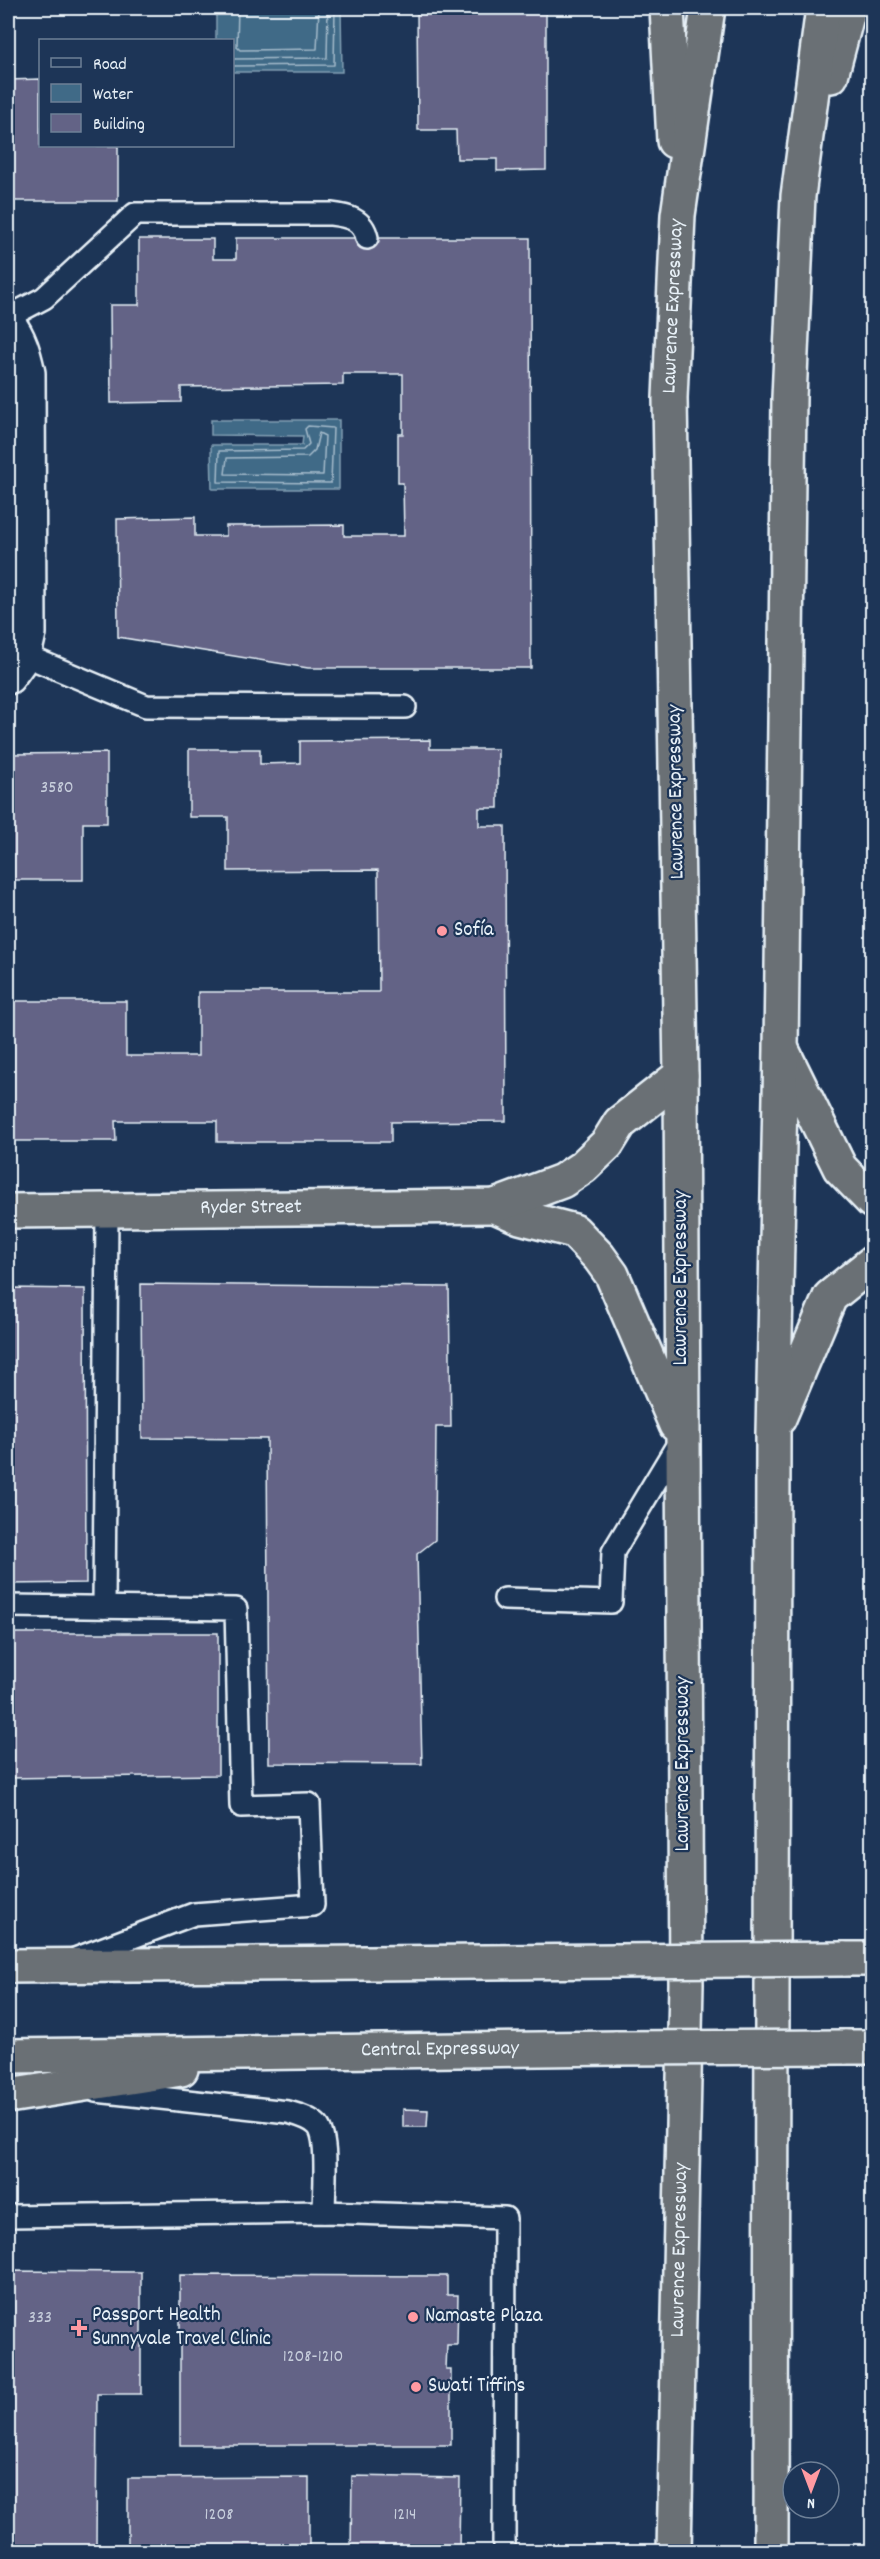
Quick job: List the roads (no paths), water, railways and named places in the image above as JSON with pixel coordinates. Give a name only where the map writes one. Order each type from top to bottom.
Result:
[{"type":"highway","points":[[667,8],[678,215]]},
{"type":"highway","name":"Lawrence Expressway","points":[[674,2552],[686,1984],[681,1075],[670,398],[678,215],[708,8]]},
{"type":"highway","points":[[771,2552],[773,1433],[781,1049],[789,398],[798,196],[823,8]]},
{"type":"highway","points":[[798,196],[849,8]]},
{"type":"highway","points":[[781,1049],[840,1168],[873,1201]]},
{"type":"highway","points":[[495,1206],[562,1181],[583,1167],[607,1144],[620,1123],[681,1075]]},
{"type":"highway","points":[[495,1206],[520,1216],[574,1231],[600,1257],[612,1275],[682,1438]]},
{"type":"highway","name":"Ryder Street","points":[[8,1211],[495,1206]]},
{"type":"highway","points":[[773,1433],[830,1298],[873,1263]]},
{"type":"highway","points":[[8,1966],[858,1959]]},
{"type":"highway","name":"Central Expressway","points":[[8,2056],[282,2051],[858,2047]]},
{"type":"highway","points":[[8,2096],[68,2088],[282,2051]]},
{"type":"highway","points":[[771,2513],[787,2552]]},
{"type":"street","points":[[8,323],[15,331],[23,351],[28,373],[29,633],[16,666]]},
{"type":"lane","points":[[8,316],[44,298],[135,214],[331,214],[350,216],[360,223],[367,238]]},
{"type":"lane","points":[[16,666],[146,706],[405,707]]},
{"type":"lane","points":[[104,1607],[107,1211]]},
{"type":"lane","points":[[505,1599],[611,1602],[613,1552],[682,1438]]},
{"type":"lane","points":[[8,1606],[236,1609],[241,1806],[309,1804],[313,1905],[194,1914],[57,1966]]},
{"type":"lane","points":[[68,2088],[288,2112],[304,2117],[317,2125],[324,2136],[324,2212]]},
{"type":"lane","points":[[8,2216],[324,2212],[505,2218],[504,2552]]},
{"type":"water","points":[[216,8],[341,8],[342,72],[234,72],[234,39],[216,39]]},
{"type":"water","points":[[211,420],[339,420],[339,489],[212,489],[211,445],[302,445],[303,436],[211,435]]},
{"type":"place","name":"Sofía","points":[[442,931]]},
{"type":"place","name":"Namaste Plaza","points":[[413,2317]]},
{"type":"place","name":"Passport Health Sunnyvale Travel Clinic","points":[[79,2328]]},
{"type":"place","name":"Swati Tiffins","points":[[416,2387]]}]
